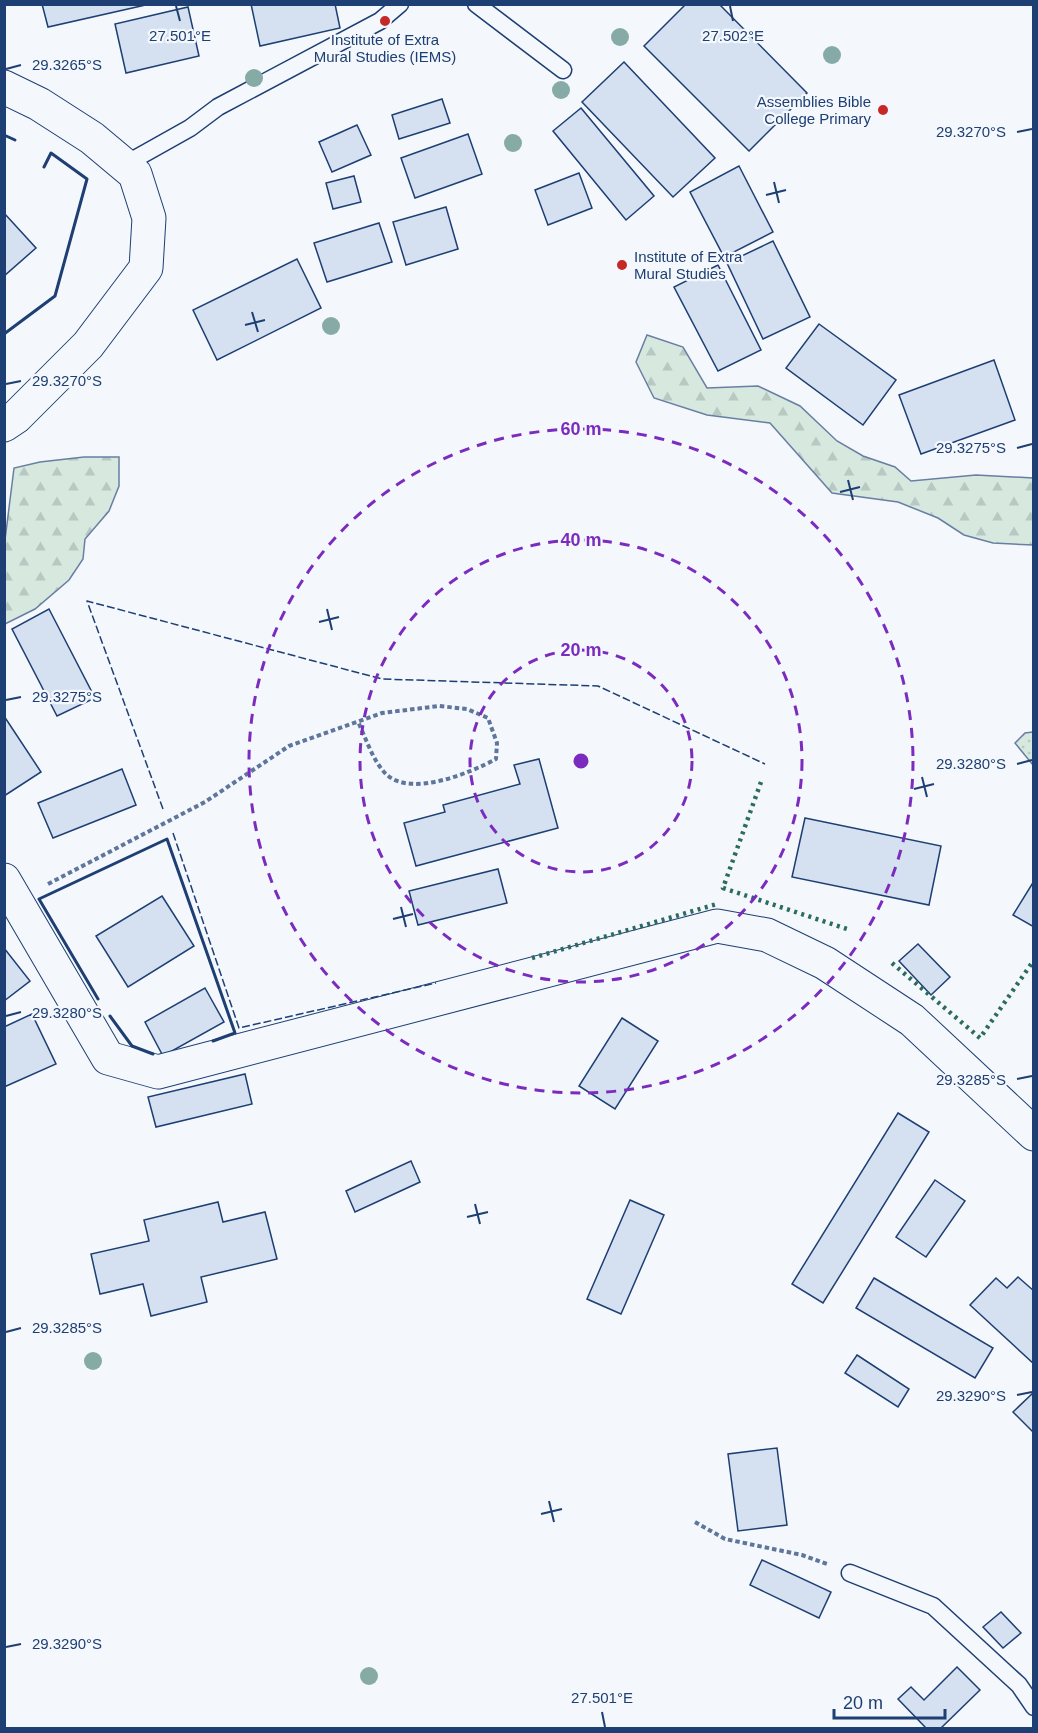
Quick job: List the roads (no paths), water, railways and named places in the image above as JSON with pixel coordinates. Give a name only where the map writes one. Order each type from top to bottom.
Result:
[{"type":"street","points":[[4,87],[39,104],[92,138],[135,174],[149,218],[146,268],[88,345],[16,417],[4,425]]},
{"type":"street","points":[[10,889],[108,1058],[158,1071],[717,926],[767,935],[825,963],[845,976],[912,1020],[1034,1134]]},
{"type":"lane","points":[[124,165],[190,128],[218,107],[380,21],[400,4]]},
{"type":"lane","points":[[476,4],[563,70]]},
{"type":"lane","points":[[850,1573],[933,1606],[1019,1685],[1034,1707]]},
{"type":"place","name":"Institute of Extra Mural Studies (IEMS)","points":[[385,21]]},
{"type":"place","name":"Assemblies Bible College Primary","points":[[883,110]]},
{"type":"place","name":"Institute of Extra Mural Studies","points":[[622,265]]}]
